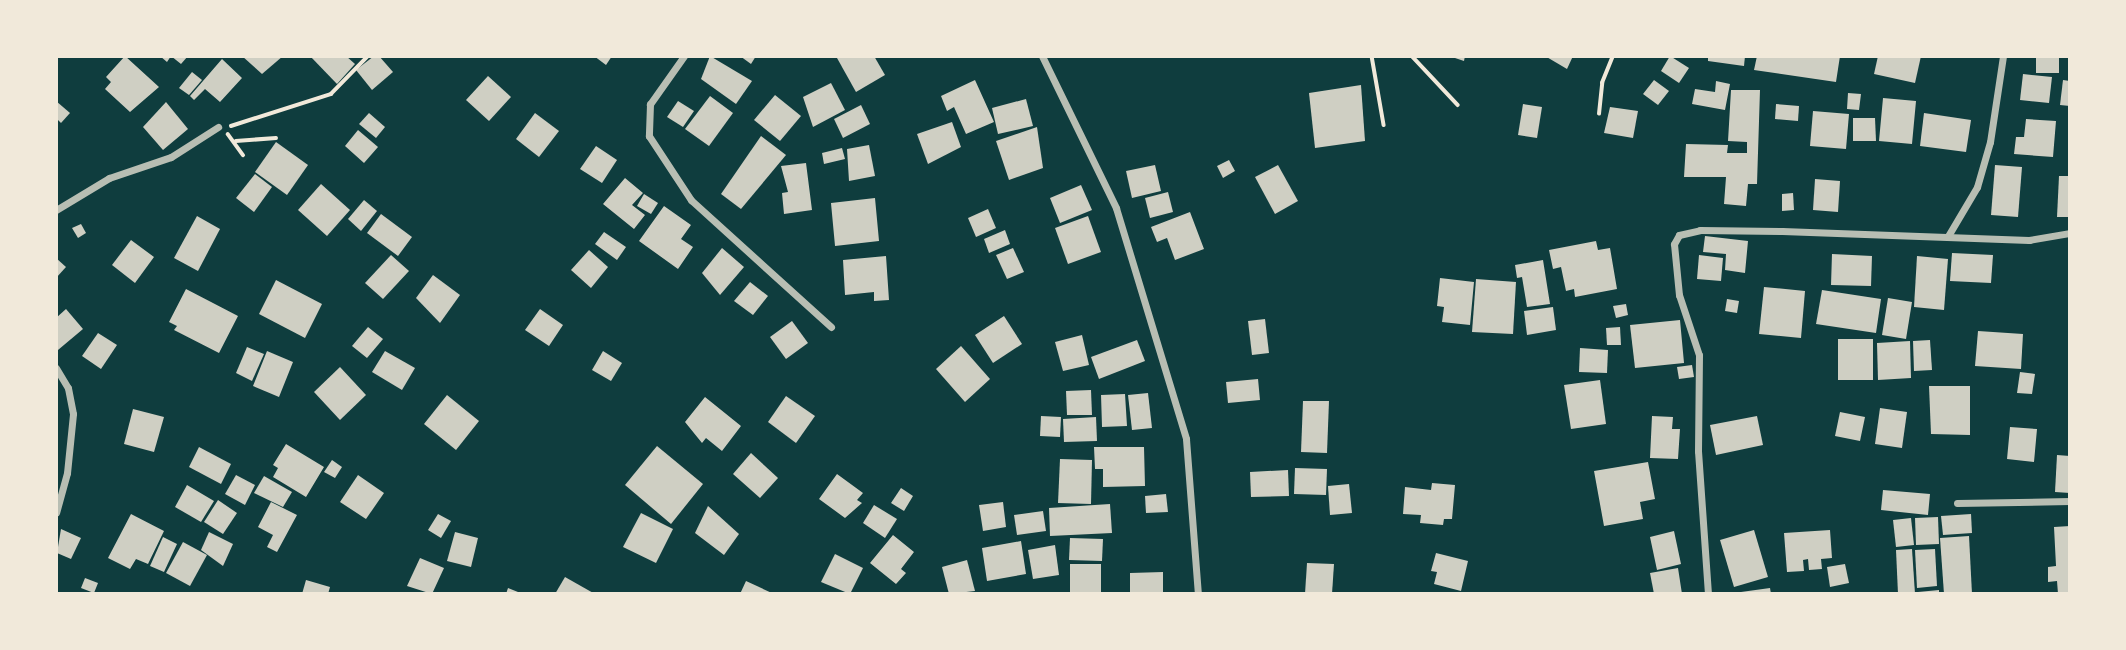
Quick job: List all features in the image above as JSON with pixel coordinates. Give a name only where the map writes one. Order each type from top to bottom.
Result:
[{"type":"street","points":[[684,56],[650,104],[649,136],[691,200],[831,327]]},
{"type":"street","points":[[1042,56],[1116,208],[1186,439],[1198,594]]},
{"type":"street","points":[[1948,236],[1977,187],[1990,142],[2003,56]]},
{"type":"street","points":[[56,211],[109,178],[171,157],[218,127]]},
{"type":"street","points":[[1708,594],[1698,451],[1699,355],[1679,295],[1676,239],[1700,230],[2029,240],[2070,233]]},
{"type":"street","points":[[56,368],[68,388],[72,414],[67,473],[56,513]]},
{"type":"street","points":[[1957,503],[2070,501]]},
{"type":"path","points":[[218,127],[240,125],[331,94],[368,56]]},
{"type":"path","points":[[1372,56],[1384,125]]},
{"type":"path","points":[[1412,56],[1458,105]]},
{"type":"path","points":[[1600,114],[1602,83],[1613,56]]},
{"type":"path","points":[[218,127],[236,141],[243,155]]},
{"type":"path","points":[[236,141],[276,138]]},
{"type":"building","points":[[125,56],[159,87],[130,112],[105,89],[111,82],[106,77]]},
{"type":"building","points":[[160,56],[171,56],[167,62]]},
{"type":"building","points":[[171,56],[188,56],[181,64]]},
{"type":"building","points":[[242,56],[283,56],[262,74]]},
{"type":"building","points":[[310,56],[346,56],[355,64],[337,84]]},
{"type":"building","points":[[374,56],[379,56],[393,72],[372,90],[356,70]]},
{"type":"building","points":[[594,56],[612,56],[606,65]]},
{"type":"building","points":[[710,56],[752,81],[736,104],[701,79]]},
{"type":"building","points":[[740,56],[756,56],[751,64]]},
{"type":"building","points":[[874,56],[885,75],[856,92],[837,58]]},
{"type":"building","points":[[1449,56],[1465,56],[1464,61]]},
{"type":"building","points":[[1545,56],[1573,56],[1567,69]]},
{"type":"building","points":[[1670,56],[1689,68],[1679,83],[1661,71]]},
{"type":"building","points":[[1708,56],[1745,56],[1744,66],[1708,61]]},
{"type":"building","points":[[1757,56],[1840,56],[1836,82],[1754,70]]},
{"type":"building","points":[[1878,56],[1921,56],[1915,83],[1874,74]]},
{"type":"building","points":[[2036,56],[2059,56],[2059,73],[2036,73]]},
{"type":"building","points":[[222,59],[242,78],[220,102],[205,89],[194,100],[190,96]]},
{"type":"building","points":[[192,72],[202,80],[189,95],[179,88]]},
{"type":"building","points":[[2023,74],[2052,77],[2049,103],[2020,100]]},
{"type":"building","points":[[488,76],[511,97],[489,121],[466,100]]},
{"type":"building","points":[[975,80],[994,122],[966,134],[954,107],[947,111],[941,96]]},
{"type":"building","points":[[1654,80],[1669,91],[1658,105],[1643,94]]},
{"type":"building","points":[[2063,80],[2070,81],[2070,106],[2060,105]]},
{"type":"building","points":[[1716,81],[1730,84],[1725,110],[1692,104],[1695,89],[1715,92]]},
{"type":"building","points":[[831,83],[845,110],[813,127],[803,97]]},
{"type":"building","points":[[1361,85],[1365,141],[1315,148],[1309,93]]},
{"type":"building","points":[[1731,90],[1760,90],[1757,184],[1748,184],[1746,206],[1724,204],[1726,177],[1684,177],[1686,144],[1728,145],[1727,153],[1747,153],[1747,142],[1728,141]]},
{"type":"building","points":[[1848,93],[1861,94],[1859,110],[1847,109]]},
{"type":"building","points":[[775,95],[801,116],[780,141],[754,120]]},
{"type":"building","points":[[710,96],[733,113],[709,146],[685,129]]},
{"type":"building","points":[[1883,98],[1916,101],[1912,144],[1879,141]]},
{"type":"building","points":[[1026,99],[1033,126],[998,134],[992,108]]},
{"type":"building","points":[[56,101],[70,113],[61,123],[56,118]]},
{"type":"building","points":[[678,101],[694,111],[683,127],[667,117]]},
{"type":"building","points":[[166,102],[188,129],[163,150],[143,127]]},
{"type":"building","points":[[1523,104],[1542,107],[1537,138],[1518,135]]},
{"type":"building","points":[[1776,104],[1799,106],[1798,121],[1775,119]]},
{"type":"building","points":[[861,105],[870,124],[843,138],[834,119]]},
{"type":"building","points":[[1610,107],[1638,111],[1633,138],[1604,133]]},
{"type":"building","points":[[1813,111],[1849,114],[1846,149],[1810,146]]},
{"type":"building","points":[[369,113],[385,127],[376,138],[359,124]]},
{"type":"building","points":[[535,113],[559,131],[539,157],[516,139]]},
{"type":"building","points":[[1924,113],[1971,120],[1966,152],[1920,146]]},
{"type":"building","points":[[1853,118],[1875,118],[1876,141],[1853,141]]},
{"type":"building","points":[[2026,119],[2056,121],[2053,157],[2014,154],[2016,137],[2024,137]]},
{"type":"building","points":[[952,122],[961,147],[928,164],[917,134]]},
{"type":"building","points":[[1037,127],[1043,168],[1009,180],[996,141]]},
{"type":"building","points":[[358,130],[378,147],[364,163],[345,146]]},
{"type":"building","points":[[761,136],[786,155],[741,209],[721,194]]},
{"type":"building","points":[[276,142],[308,165],[287,195],[255,172]]},
{"type":"building","points":[[869,145],[875,176],[849,181],[847,149]]},
{"type":"building","points":[[596,146],[617,160],[602,183],[580,169]]},
{"type":"building","points":[[842,148],[845,159],[824,164],[822,153]]},
{"type":"building","points":[[1229,160],[1235,171],[1223,178],[1217,166]]},
{"type":"building","points":[[806,163],[812,210],[784,214],[782,193],[788,192],[781,166]]},
{"type":"building","points":[[1155,165],[1161,191],[1132,198],[1126,171]]},
{"type":"building","points":[[1278,165],[1298,201],[1275,214],[1255,177]]},
{"type":"building","points":[[1995,165],[2022,167],[2018,217],[1991,215]]},
{"type":"building","points":[[255,174],[272,187],[254,212],[236,198]]},
{"type":"building","points":[[2059,176],[2070,176],[2070,217],[2057,217]]},
{"type":"building","points":[[625,178],[643,193],[632,205],[645,215],[634,229],[603,204]]},
{"type":"building","points":[[1815,179],[1840,181],[1838,212],[1813,210]]},
{"type":"building","points":[[321,184],[350,210],[327,236],[298,210]]},
{"type":"building","points":[[1081,185],[1092,210],[1060,223],[1050,198]]},
{"type":"building","points":[[1168,192],[1173,212],[1150,218],[1145,198]]},
{"type":"building","points":[[1793,193],[1794,210],[1782,211],[1782,194]]},
{"type":"building","points":[[644,194],[658,203],[651,214],[637,206]]},
{"type":"building","points":[[875,198],[879,241],[835,246],[831,203]]},
{"type":"building","points":[[364,200],[377,211],[361,231],[348,219]]},
{"type":"building","points":[[664,206],[691,225],[681,239],[693,247],[678,269],[639,241]]},
{"type":"building","points":[[988,209],[996,228],[976,237],[968,218]]},
{"type":"building","points":[[1190,212],[1204,249],[1175,260],[1167,238],[1157,242],[1151,227]]},
{"type":"building","points":[[381,214],[412,237],[398,256],[367,233]]},
{"type":"building","points":[[197,216],[220,229],[198,271],[174,258]]},
{"type":"building","points":[[1088,216],[1101,252],[1068,264],[1055,228]]},
{"type":"building","points":[[81,224],[86,233],[78,238],[72,228]]},
{"type":"building","points":[[1005,230],[1010,244],[989,253],[984,239]]},
{"type":"building","points":[[604,232],[626,247],[617,260],[595,244]]},
{"type":"building","points":[[1705,236],[1748,241],[1745,273],[1725,270],[1726,254],[1703,252]]},
{"type":"building","points":[[131,240],[154,257],[135,283],[112,265]]},
{"type":"building","points":[[1596,241],[1598,250],[1610,248],[1617,289],[1575,297],[1574,289],[1566,291],[1561,267],[1553,269],[1549,250]]},
{"type":"building","points":[[722,248],[744,267],[720,295],[702,273]]},
{"type":"building","points":[[1013,248],[1024,272],[1007,279],[996,255]]},
{"type":"building","points":[[589,250],[608,267],[591,288],[571,270]]},
{"type":"building","points":[[1952,253],[1993,255],[1991,283],[1950,281]]},
{"type":"building","points":[[1832,254],[1872,256],[1871,286],[1831,285]]},
{"type":"building","points":[[391,255],[409,271],[383,299],[365,283]]},
{"type":"building","points":[[1699,255],[1723,258],[1721,281],[1697,279]]},
{"type":"building","points":[[886,256],[889,300],[874,301],[874,292],[845,295],[843,260]]},
{"type":"building","points":[[1917,256],[1948,259],[1944,310],[1914,307]]},
{"type":"building","points":[[56,258],[66,267],[56,278]]},
{"type":"building","points":[[1543,260],[1550,304],[1527,307],[1522,277],[1517,278],[1515,265]]},
{"type":"building","points":[[433,275],[460,295],[440,323],[416,298]]},
{"type":"building","points":[[1440,278],[1474,282],[1470,325],[1442,322],[1444,307],[1437,306]]},
{"type":"building","points":[[1476,279],[1516,282],[1513,334],[1472,332]]},
{"type":"building","points":[[276,280],[322,304],[305,338],[259,314]]},
{"type":"building","points":[[750,282],[768,296],[753,315],[734,301]]},
{"type":"building","points":[[1764,287],[1805,291],[1801,338],[1759,334]]},
{"type":"building","points":[[186,289],[238,316],[219,353],[174,330],[177,326],[169,322]]},
{"type":"building","points":[[1822,290],[1881,299],[1876,333],[1816,324]]},
{"type":"building","points":[[1888,298],[1912,302],[1906,339],[1882,335]]},
{"type":"building","points":[[1727,299],[1739,301],[1737,313],[1725,311]]},
{"type":"building","points":[[1626,304],[1628,315],[1616,318],[1613,306]]},
{"type":"building","points":[[1553,307],[1556,330],[1527,335],[1524,311]]},
{"type":"building","points":[[66,309],[83,329],[58,350],[56,318]]},
{"type":"building","points":[[540,309],[563,325],[549,346],[525,330]]},
{"type":"building","points":[[1004,316],[1022,344],[993,363],[975,335]]},
{"type":"building","points":[[1265,319],[1269,353],[1252,355],[1248,321]]},
{"type":"building","points":[[1680,320],[1684,363],[1635,368],[1630,325]]},
{"type":"building","points":[[792,321],[808,343],[786,359],[770,337]]},
{"type":"building","points":[[368,327],[383,339],[367,358],[352,346]]},
{"type":"building","points":[[1620,327],[1621,345],[1607,345],[1606,328]]},
{"type":"building","points":[[1978,331],[2023,334],[2021,369],[1975,366]]},
{"type":"building","points":[[98,333],[117,345],[101,369],[82,356]]},
{"type":"building","points":[[1082,335],[1089,365],[1063,371],[1055,342]]},
{"type":"building","points":[[1838,339],[1873,339],[1873,380],[1838,380]]},
{"type":"building","points":[[1137,340],[1145,361],[1099,379],[1091,357]]},
{"type":"building","points":[[1930,340],[1932,370],[1914,371],[1913,341]]},
{"type":"building","points":[[1910,341],[1911,378],[1878,380],[1877,343]]},
{"type":"building","points":[[961,346],[990,379],[965,402],[936,369]]},
{"type":"building","points":[[247,347],[264,354],[252,381],[236,373]]},
{"type":"building","points":[[1580,348],[1608,350],[1607,373],[1579,372]]},
{"type":"building","points":[[267,351],[293,362],[279,397],[253,386]]},
{"type":"building","points":[[385,351],[415,368],[402,390],[372,372]]},
{"type":"building","points":[[603,351],[622,363],[611,381],[592,370]]},
{"type":"building","points":[[1692,365],[1694,377],[1679,379],[1677,367]]},
{"type":"building","points":[[340,367],[366,395],[340,420],[314,392]]},
{"type":"building","points":[[2020,372],[2035,374],[2032,394],[2017,393]]},
{"type":"building","points":[[1258,379],[1260,400],[1228,403],[1226,382]]},
{"type":"building","points":[[1600,380],[1606,424],[1571,429],[1564,385]]},
{"type":"building","points":[[1929,386],[1970,386],[1970,435],[1931,434]]},
{"type":"building","points":[[1091,390],[1092,415],[1067,415],[1066,391]]},
{"type":"building","points":[[1148,393],[1152,428],[1132,430],[1128,395]]},
{"type":"building","points":[[1125,394],[1127,426],[1102,427],[1101,395]]},
{"type":"building","points":[[447,395],[479,421],[456,450],[424,424]]},
{"type":"building","points":[[786,396],[815,416],[796,443],[768,422]]},
{"type":"building","points":[[705,397],[741,426],[722,451],[706,438],[702,443],[685,422]]},
{"type":"building","points":[[1303,401],[1329,401],[1327,453],[1301,452]]},
{"type":"building","points":[[1880,408],[1907,412],[1902,448],[1875,444]]},
{"type":"building","points":[[133,409],[164,417],[154,452],[124,444]]},
{"type":"building","points":[[1840,412],[1865,417],[1860,441],[1835,436]]},
{"type":"building","points":[[1041,416],[1061,417],[1060,437],[1040,436]]},
{"type":"building","points":[[1652,416],[1673,417],[1672,429],[1680,429],[1678,459],[1650,458]]},
{"type":"building","points":[[1757,416],[1763,445],[1716,455],[1710,425]]},
{"type":"building","points":[[1096,417],[1097,441],[1064,442],[1063,419]]},
{"type":"building","points":[[2010,427],[2037,429],[2034,462],[2007,459]]},
{"type":"building","points":[[286,444],[324,467],[306,497],[273,477],[278,468],[273,465]]},
{"type":"building","points":[[657,446],[703,484],[671,524],[625,485]]},
{"type":"building","points":[[199,447],[231,464],[221,484],[189,467]]},
{"type":"building","points":[[1094,447],[1144,447],[1145,486],[1103,487],[1103,469],[1095,469]]},
{"type":"building","points":[[751,453],[778,478],[760,498],[733,474]]},
{"type":"building","points":[[2057,455],[2070,456],[2070,493],[2055,492]]},
{"type":"building","points":[[1060,459],[1092,460],[1091,504],[1058,503]]},
{"type":"building","points":[[332,460],[342,467],[335,478],[324,472]]},
{"type":"building","points":[[1648,462],[1655,499],[1640,502],[1643,519],[1604,526],[1594,471]]},
{"type":"building","points":[[1295,468],[1327,469],[1326,495],[1294,494]]},
{"type":"building","points":[[1288,470],[1289,496],[1251,497],[1250,472]]},
{"type":"building","points":[[837,474],[863,493],[857,500],[862,503],[845,518],[819,499]]},
{"type":"building","points":[[236,475],[255,485],[245,505],[225,494]]},
{"type":"building","points":[[358,475],[384,493],[366,519],[340,502]]},
{"type":"building","points":[[264,476],[292,492],[283,507],[254,493]]},
{"type":"building","points":[[1432,483],[1455,485],[1452,519],[1444,519],[1443,525],[1420,523],[1421,515],[1403,514],[1405,487],[1431,490]]},
{"type":"building","points":[[1349,484],[1352,513],[1330,515],[1328,486]]},
{"type":"building","points":[[187,485],[214,501],[201,522],[175,507]]},
{"type":"building","points":[[901,488],[913,496],[904,511],[891,503]]},
{"type":"building","points":[[1883,490],[1930,494],[1928,515],[1881,510]]},
{"type":"building","points":[[1166,494],[1168,512],[1146,513],[1145,496]]},
{"type":"building","points":[[218,500],[237,513],[223,534],[204,522]]},
{"type":"building","points":[[271,502],[297,515],[277,552],[267,547],[273,535],[258,527]]},
{"type":"building","points":[[1003,502],[1006,527],[983,531],[979,505]]},
{"type":"building","points":[[1110,504],[1112,533],[1050,536],[1049,508]]},
{"type":"building","points":[[874,505],[897,519],[885,538],[863,523]]},
{"type":"building","points":[[708,506],[739,534],[724,555],[695,533]]},
{"type":"building","points":[[1043,511],[1046,531],[1017,535],[1014,515]]},
{"type":"building","points":[[641,513],[673,529],[656,563],[623,547]]},
{"type":"building","points":[[131,514],[164,531],[148,564],[136,559],[130,569],[108,558]]},
{"type":"building","points":[[438,514],[451,521],[441,538],[428,530]]},
{"type":"building","points":[[1971,514],[1972,533],[1943,535],[1941,516]]},
{"type":"building","points":[[1938,517],[1939,544],[1916,545],[1915,518]]},
{"type":"building","points":[[1911,518],[1914,545],[1896,547],[1893,520]]},
{"type":"building","points":[[2070,526],[2070,594],[2058,594],[2057,581],[2048,582],[2048,567],[2056,566],[2054,527]]},
{"type":"building","points":[[61,529],[81,538],[71,559],[57,553]]},
{"type":"building","points":[[1754,530],[1768,577],[1734,587],[1720,540]]},
{"type":"building","points":[[1830,530],[1832,558],[1821,559],[1822,569],[1809,570],[1808,559],[1803,560],[1804,571],[1787,572],[1784,533]]},
{"type":"building","points":[[1674,531],[1681,564],[1657,570],[1650,537]]},
{"type":"building","points":[[209,532],[233,544],[223,566],[201,550]]},
{"type":"building","points":[[455,532],[478,538],[471,567],[447,561]]},
{"type":"building","points":[[893,535],[914,552],[901,569],[906,573],[896,584],[870,563]]},
{"type":"building","points":[[1969,536],[1972,594],[1944,594],[1940,538]]},
{"type":"building","points":[[163,537],[177,544],[164,572],[150,566]]},
{"type":"building","points":[[1070,538],[1103,539],[1102,561],[1069,560]]},
{"type":"building","points":[[1021,541],[1026,574],[987,581],[982,548]]},
{"type":"building","points":[[183,542],[207,555],[190,586],[166,573]]},
{"type":"building","points":[[1055,545],[1059,575],[1033,579],[1028,550]]},
{"type":"building","points":[[1912,549],[1915,594],[1898,594],[1896,550]]},
{"type":"building","points":[[1935,549],[1937,586],[1917,588],[1915,550]]},
{"type":"building","points":[[1436,553],[1468,561],[1461,591],[1434,584],[1437,572],[1431,571]]},
{"type":"building","points":[[835,554],[863,568],[850,594],[821,582]]},
{"type":"building","points":[[420,558],[444,568],[432,594],[407,586]]},
{"type":"building","points":[[967,560],[975,591],[949,594],[942,567]]},
{"type":"building","points":[[1307,563],[1334,564],[1332,594],[1305,594]]},
{"type":"building","points":[[1070,564],[1101,564],[1101,594],[1070,594]]},
{"type":"building","points":[[1845,564],[1849,583],[1830,587],[1827,567]]},
{"type":"building","points":[[1678,568],[1682,594],[1654,594],[1650,573]]},
{"type":"building","points":[[1163,572],[1163,594],[1130,594],[1130,573]]},
{"type":"building","points":[[565,577],[595,594],[555,594]]},
{"type":"building","points":[[85,578],[98,583],[94,593],[81,588]]},
{"type":"building","points":[[306,580],[330,587],[328,594],[302,594]]},
{"type":"building","points":[[746,581],[774,594],[740,594]]},
{"type":"building","points":[[508,588],[523,594],[506,594]]},
{"type":"building","points":[[1770,588],[1771,594],[1741,594],[1741,592]]},
{"type":"building","points":[[1939,590],[1939,594],[1918,594],[1918,592]]}]
